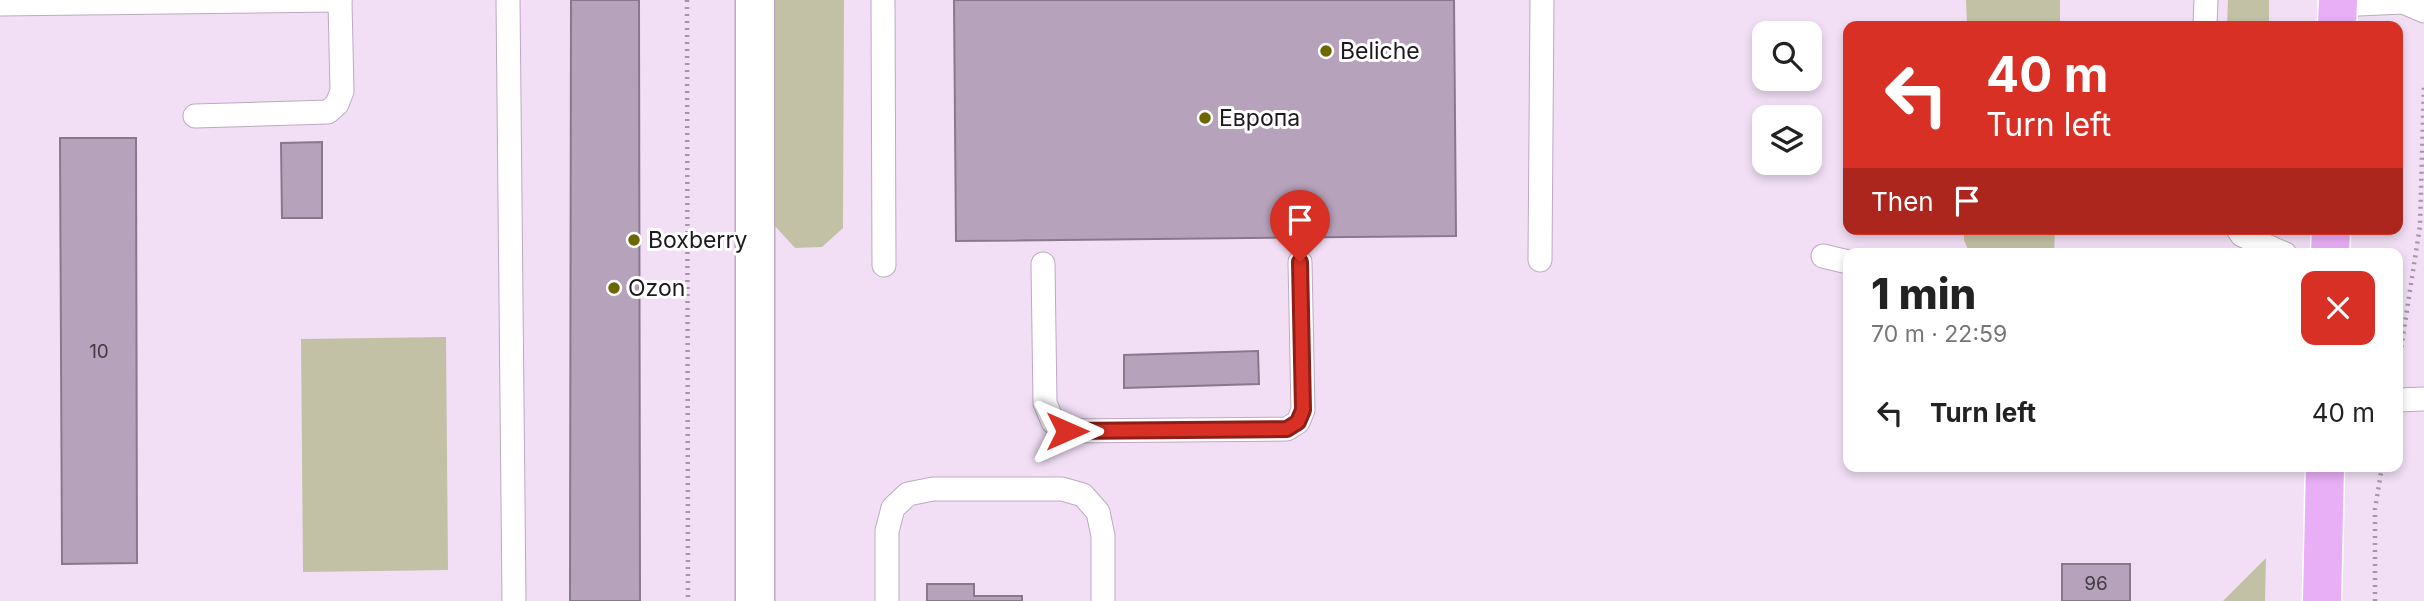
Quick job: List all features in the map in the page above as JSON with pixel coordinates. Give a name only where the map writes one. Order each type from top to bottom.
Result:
[{"type":"highway","points":[[2322,601],[2325,472]]},
{"type":"street","points":[[755,0],[755,601]]},
{"type":"lane","points":[[508,0],[513,601]]},
{"type":"lane","points":[[883,0],[884,265]]},
{"type":"lane","points":[[1540,260],[1542,0]]},
{"type":"lane","points":[[2205,21],[2206,0]]},
{"type":"lane","points":[[0,4],[340,1],[342,91],[337,104],[328,112],[195,116]]},
{"type":"lane","points":[[2337,10],[2403,2],[2424,11]]},
{"type":"lane","points":[[2242,235],[2271,248]]},
{"type":"lane","points":[[1823,256],[1843,261]]},
{"type":"lane","points":[[1043,264],[1045,403],[1054,422],[1067,431],[1081,431],[1287,429],[1298,422],[1303,410],[1300,262]]},
{"type":"lane","points":[[2403,400],[2424,400]]},
{"type":"lane","points":[[887,601],[887,531],[892,508],[908,494],[933,489],[1062,489],[1083,495],[1098,512],[1103,536],[1103,601]]},
{"type":"path","points":[[687,0],[688,601]]},
{"type":"path","points":[[2403,336],[2420,226],[2424,85]]},
{"type":"path","points":[[2375,601],[2375,509],[2381,472]]},
{"type":"green space","points":[[775,0],[844,0],[843,228],[822,247],[795,248],[775,226]]},
{"type":"green space","points":[[1966,0],[2060,0],[2060,21],[1967,21]]},
{"type":"green space","points":[[2228,0],[2269,0],[2269,21],[2227,21]]},
{"type":"green space","points":[[1964,235],[2055,235],[2054,248],[1967,248]]},
{"type":"green space","points":[[446,337],[448,570],[303,572],[301,339]]},
{"type":"green space","points":[[2266,558],[2265,601],[2223,601]]},
{"type":"building","points":[[571,0],[639,0],[640,601],[570,601]]},
{"type":"building","name":"Европа","points":[[954,0],[1454,0],[1456,236],[956,241]]},
{"type":"building","points":[[60,138],[136,138],[137,563],[62,564]]},
{"type":"building","points":[[322,142],[322,218],[282,218],[281,143]]},
{"type":"building","points":[[1258,351],[1259,384],[1124,388],[1124,355]]},
{"type":"building","points":[[2062,564],[2130,564],[2130,601],[2062,601]]},
{"type":"building","points":[[927,584],[974,584],[974,596],[1022,596],[1022,601],[927,601]]},
{"type":"place","name":"Beliche","points":[[1326,51]]},
{"type":"place","name":"Европа","points":[[1205,118]]},
{"type":"place","name":"Boxberry","points":[[634,240]]},
{"type":"place","name":"Ozon","points":[[614,288]]},
{"type":"route","points":[[1067,431],[1287,429],[1298,422],[1303,410],[1300,262]]}]
